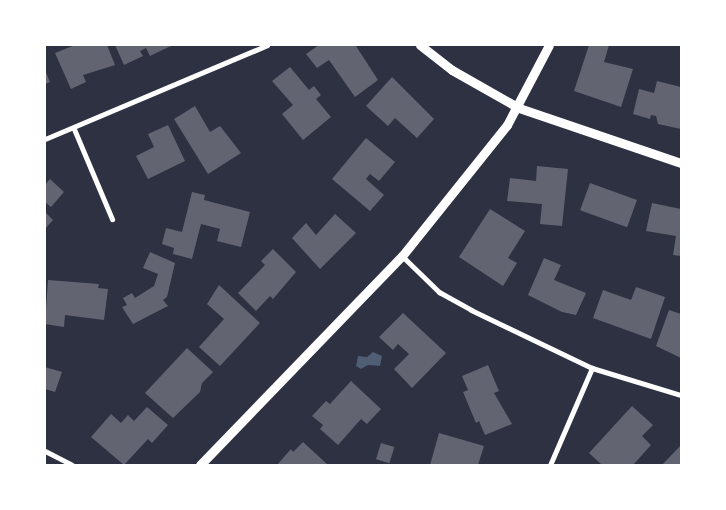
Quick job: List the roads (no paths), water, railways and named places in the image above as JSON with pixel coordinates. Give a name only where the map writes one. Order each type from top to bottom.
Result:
[{"type":"street","points":[[45,139],[74,129],[267,45]]},
{"type":"street","points":[[420,45],[452,70],[518,108],[681,163]]},
{"type":"street","points":[[200,465],[402,256],[518,108],[549,45]]},
{"type":"street","points":[[74,129],[112,219]]},
{"type":"street","points":[[402,256],[439,292],[592,368],[681,395]]},
{"type":"street","points":[[550,465],[592,368]]},
{"type":"street","points":[[45,451],[72,465]]},
{"type":"water","points":[[373,352],[382,356],[380,366],[368,365],[361,369],[356,366],[358,356],[367,357]]}]
